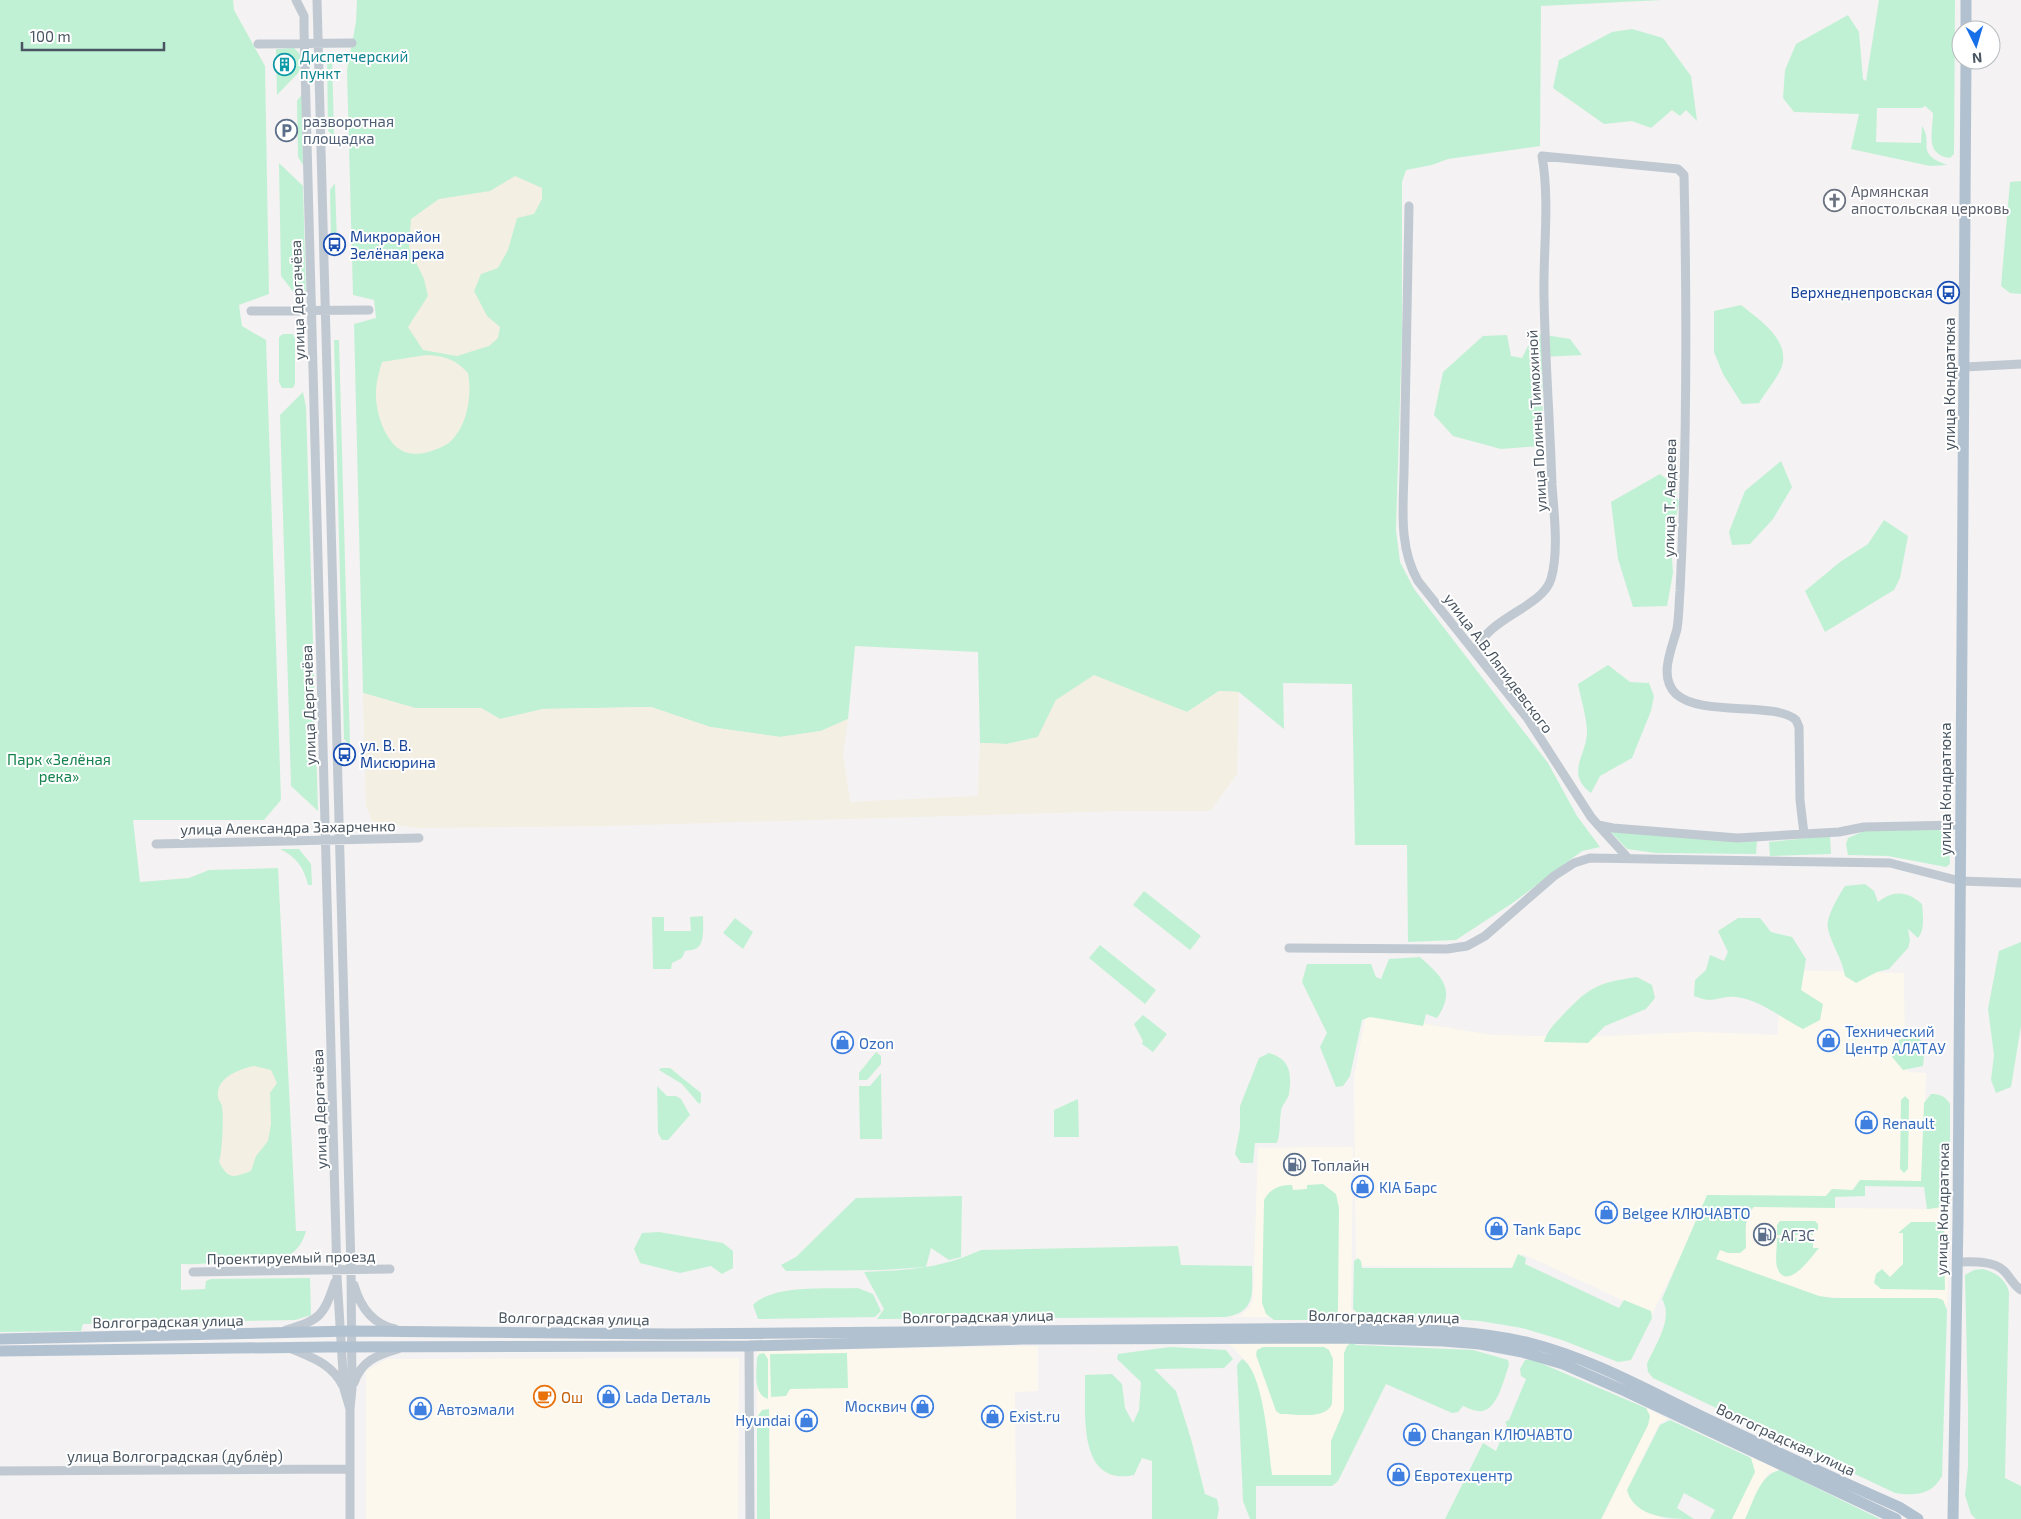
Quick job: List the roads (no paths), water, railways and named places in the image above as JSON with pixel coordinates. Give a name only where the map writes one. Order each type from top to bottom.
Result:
[{"type":"main road","points":[[1966,0],[1966,20]]},
{"type":"main road","name":"улица Кондратюка","points":[[1952,1519],[1957,1262],[1966,70]]},
{"type":"main road","name":"Волгоградская улица","points":[[0,1351],[346,1347],[749,1346],[906,1337],[1342,1328],[1482,1334],[1542,1347],[1603,1370],[1899,1507],[1918,1519]]},
{"type":"main road","name":"Волгоградская улица","points":[[0,1339],[345,1331],[906,1337],[1342,1338],[1480,1344],[1522,1352],[1563,1364],[1625,1391],[1896,1519]]},
{"type":"street","name":"улица Дергачёва","points":[[296,0],[304,16],[319,310],[340,839],[351,1272],[345,1331]]},
{"type":"street","name":"улица Дергачёва","points":[[316,0],[319,43],[319,310],[326,840],[337,1273],[345,1331],[350,1409],[350,1519]]},
{"type":"street","points":[[258,44],[352,43]]},
{"type":"street","name":"улица Т. Авдеева","points":[[1542,156],[1668,167],[1678,169],[1684,175],[1687,288],[1684,507],[1679,614],[1668,659],[1669,681],[1675,693],[1686,700],[1706,705],[1782,713],[1796,720],[1798,728],[1800,800],[1804,834]]},
{"type":"street","name":"улица Полины Тимохиной","points":[[1476,651],[1481,639],[1490,630],[1547,589],[1551,578],[1555,536],[1544,296],[1545,176],[1542,156]]},
{"type":"street","name":"улица А.В.Ляпидевского","points":[[1409,206],[1404,481],[1405,543],[1411,569],[1418,581],[1476,651],[1528,719],[1581,803],[1627,858]]},
{"type":"street","points":[[252,311],[369,310]]},
{"type":"street","points":[[1965,367],[2021,364]]},
{"type":"street","points":[[1598,825],[1613,828],[1736,838],[1839,832],[1864,827],[1960,825]]},
{"type":"street","name":"улица Александра Захарченко","points":[[156,844],[419,838]]},
{"type":"street","points":[[1289,948],[1447,949],[1467,946],[1485,936],[1554,876],[1574,863],[1590,858],[1890,862],[1960,882],[2021,883]]},
{"type":"street","points":[[1957,1262],[1982,1263],[2002,1268],[2014,1286],[2021,1290]]},
{"type":"street","name":"Проектируемый проезд","points":[[193,1272],[337,1273],[390,1269]]},
{"type":"street","points":[[351,1272],[359,1303],[365,1311],[383,1325],[410,1332]]},
{"type":"street","points":[[276,1333],[309,1323],[320,1316],[328,1302],[337,1273]]},
{"type":"street","points":[[749,1346],[750,1519]]},
{"type":"street","points":[[290,1348],[327,1365],[348,1389],[367,1362],[407,1347]]},
{"type":"street","name":"улица Волгоградская (дублёр)","points":[[0,1471],[349,1469]]},
{"type":"place","name":"Диспетчерский пункт","points":[[284,65]]},
{"type":"place","name":"разворотная площадка","points":[[287,130]]},
{"type":"place","name":"Армянская апостольская церковь","points":[[1835,200]]},
{"type":"place","name":"Микрорайон Зелёная река","points":[[334,245]]},
{"type":"place","name":"Верхнеднепровская","points":[[1949,292]]},
{"type":"place","name":"ул. В. В. Мисюрина","points":[[344,754]]},
{"type":"place","name":"Технический Центр АЛАТАУ","points":[[1829,1040]]},
{"type":"place","name":"Ozon","points":[[843,1043]]},
{"type":"place","name":"Renault","points":[[1866,1123]]},
{"type":"place","name":"Топлайн","points":[[1295,1165]]},
{"type":"place","name":"KIA Барс","points":[[1363,1187]]},
{"type":"place","name":"Belgee КЛЮЧАВТО","points":[[1606,1213]]},
{"type":"place","name":"Tank Барс","points":[[1497,1229]]},
{"type":"place","name":"АГЗС","points":[[1765,1235]]},
{"type":"place","name":"Ош","points":[[545,1397]]},
{"type":"place","name":"Lada Dеталь","points":[[609,1397]]},
{"type":"place","name":"Москвич","points":[[923,1406]]},
{"type":"place","name":"Автоэмали","points":[[421,1409]]},
{"type":"place","name":"Exist.ru","points":[[993,1416]]},
{"type":"place","name":"Hyundai","points":[[807,1420]]},
{"type":"place","name":"Changan КЛЮЧАВТО","points":[[1415,1434]]},
{"type":"place","name":"Евротехцентр","points":[[1398,1475]]},
{"type":"park label","name":"Парк «Зелёная река»","points":[[59,768]]}]
